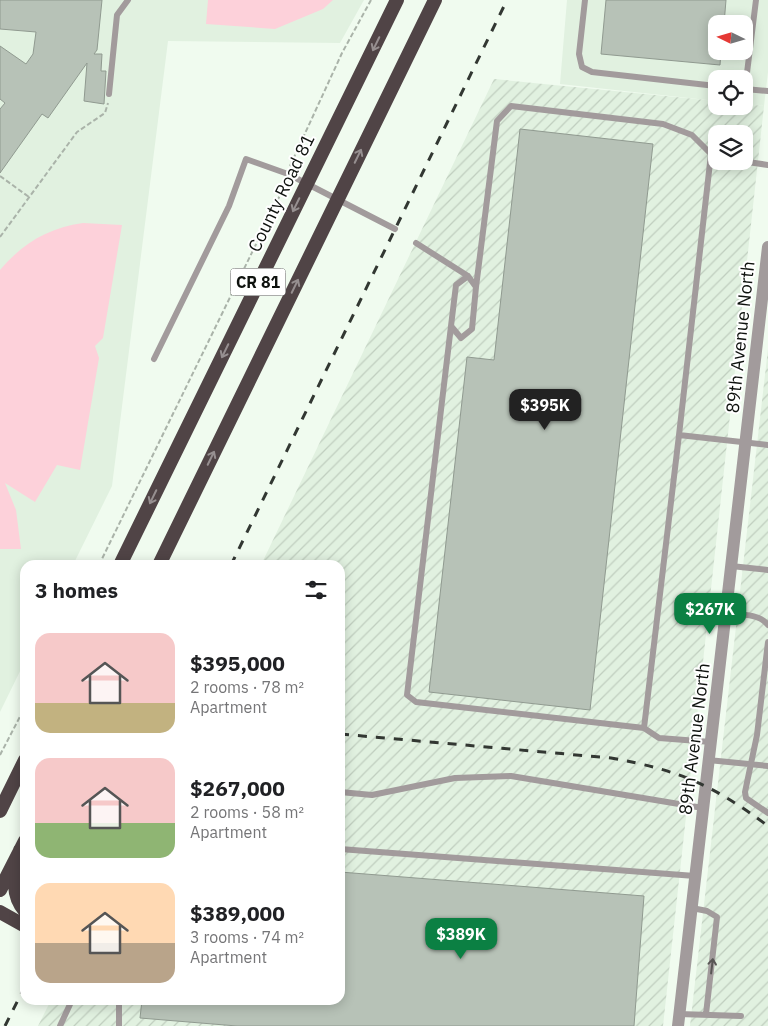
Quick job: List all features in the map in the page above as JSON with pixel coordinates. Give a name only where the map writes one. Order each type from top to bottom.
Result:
[{"type":"highway","name":"County Road 81","points":[[122,560],[397,0]]},
{"type":"highway","name":"CR 81","points":[[161,560],[435,0]]},
{"type":"highway","points":[[0,812],[20,770]]},
{"type":"highway","points":[[0,890],[20,852]]},
{"type":"highway","points":[[20,862],[15,888],[20,905]]},
{"type":"highway","points":[[0,912],[20,923]]},
{"type":"street","name":"89th Avenue North","points":[[679,1020],[768,247]]},
{"type":"lane","points":[[109,94],[117,15],[128,0]]},
{"type":"lane","points":[[585,0],[579,54],[582,66],[592,72],[708,85]]},
{"type":"lane","points":[[747,70],[756,0]]},
{"type":"lane","points":[[753,90],[768,91]]},
{"type":"lane","points":[[451,326],[461,338],[472,329],[496,121],[511,106],[662,124],[692,135],[708,150]]},
{"type":"lane","points":[[154,359],[229,206],[246,159],[288,174],[306,185],[395,229]]},
{"type":"lane","points":[[753,163],[768,165]]},
{"type":"lane","points":[[644,728],[712,170]]},
{"type":"lane","points":[[416,243],[468,276],[476,287]]},
{"type":"lane","points":[[468,276],[456,285],[407,695],[416,702],[644,728],[658,738],[710,742]]},
{"type":"lane","points":[[679,434],[768,445]]},
{"type":"lane","points":[[731,566],[768,570]]},
{"type":"lane","points":[[726,614],[755,616],[763,619],[768,625]]},
{"type":"lane","points":[[768,642],[752,764],[745,792],[746,798],[768,813]]},
{"type":"lane","points":[[708,760],[768,766]]},
{"type":"lane","points":[[345,792],[372,794],[455,778],[511,776],[703,808]]},
{"type":"lane","points":[[345,850],[695,876]]},
{"type":"lane","points":[[692,908],[707,911],[717,917],[706,1014]]},
{"type":"lane","points":[[60,1026],[70,1005]]},
{"type":"lane","points":[[119,1005],[119,1026]]},
{"type":"lane","points":[[679,1020],[706,1014],[740,1016]]},
{"type":"path","points":[[101,560],[285,188],[296,152],[342,53],[371,0]]},
{"type":"path","points":[[0,237],[77,132],[105,113],[109,94]]},
{"type":"path","points":[[0,176],[29,197]]},
{"type":"path","points":[[0,755],[20,717]]},
{"type":"shaded area","points":[[0,0],[364,0],[340,43],[168,41],[112,486],[75,560],[20,560],[20,671],[0,712]]},
{"type":"shaded area","points":[[208,0],[333,0],[323,9],[275,29],[206,24]]},
{"type":"shaded area","points":[[567,0],[768,0],[768,72],[764,106],[753,105],[753,70],[708,70],[708,100],[560,84]]},
{"type":"shaded area","points":[[494,79],[708,100],[708,115],[753,115],[753,105],[764,106],[663,1026],[38,1026],[48,1005],[345,1005],[345,560],[263,560]]},
{"type":"shaded area","points":[[83,223],[122,225],[103,338],[95,346],[99,358],[80,470],[57,465],[35,502],[5,483],[16,510],[21,549],[0,549],[0,270],[18,252],[37,238],[70,225]]},
{"type":"shaded area","points":[[768,349],[768,1026],[690,1026]]},
{"type":"building","points":[[0,0],[102,0],[97,50],[94,54],[102,54],[101,71],[106,71],[104,104],[84,101],[87,63],[48,118],[42,114],[0,173],[0,109],[5,103],[0,99],[0,46],[26,64],[33,54],[36,32],[0,29]]},
{"type":"building","points":[[606,0],[726,0],[725,15],[708,15],[708,60],[720,60],[720,65],[601,54]]},
{"type":"building","points":[[520,129],[653,144],[590,710],[429,692],[467,357],[494,360]]},
{"type":"building","points":[[345,872],[644,896],[634,1026],[237,1026],[140,1018],[141,1005],[345,1005]]},
{"type":"railway","points":[[233,560],[507,0]]},
{"type":"railway","points":[[345,734],[611,758],[635,763],[694,781],[730,800],[768,826]]},
{"type":"railway","points":[[5,1026],[20,996]]}]
